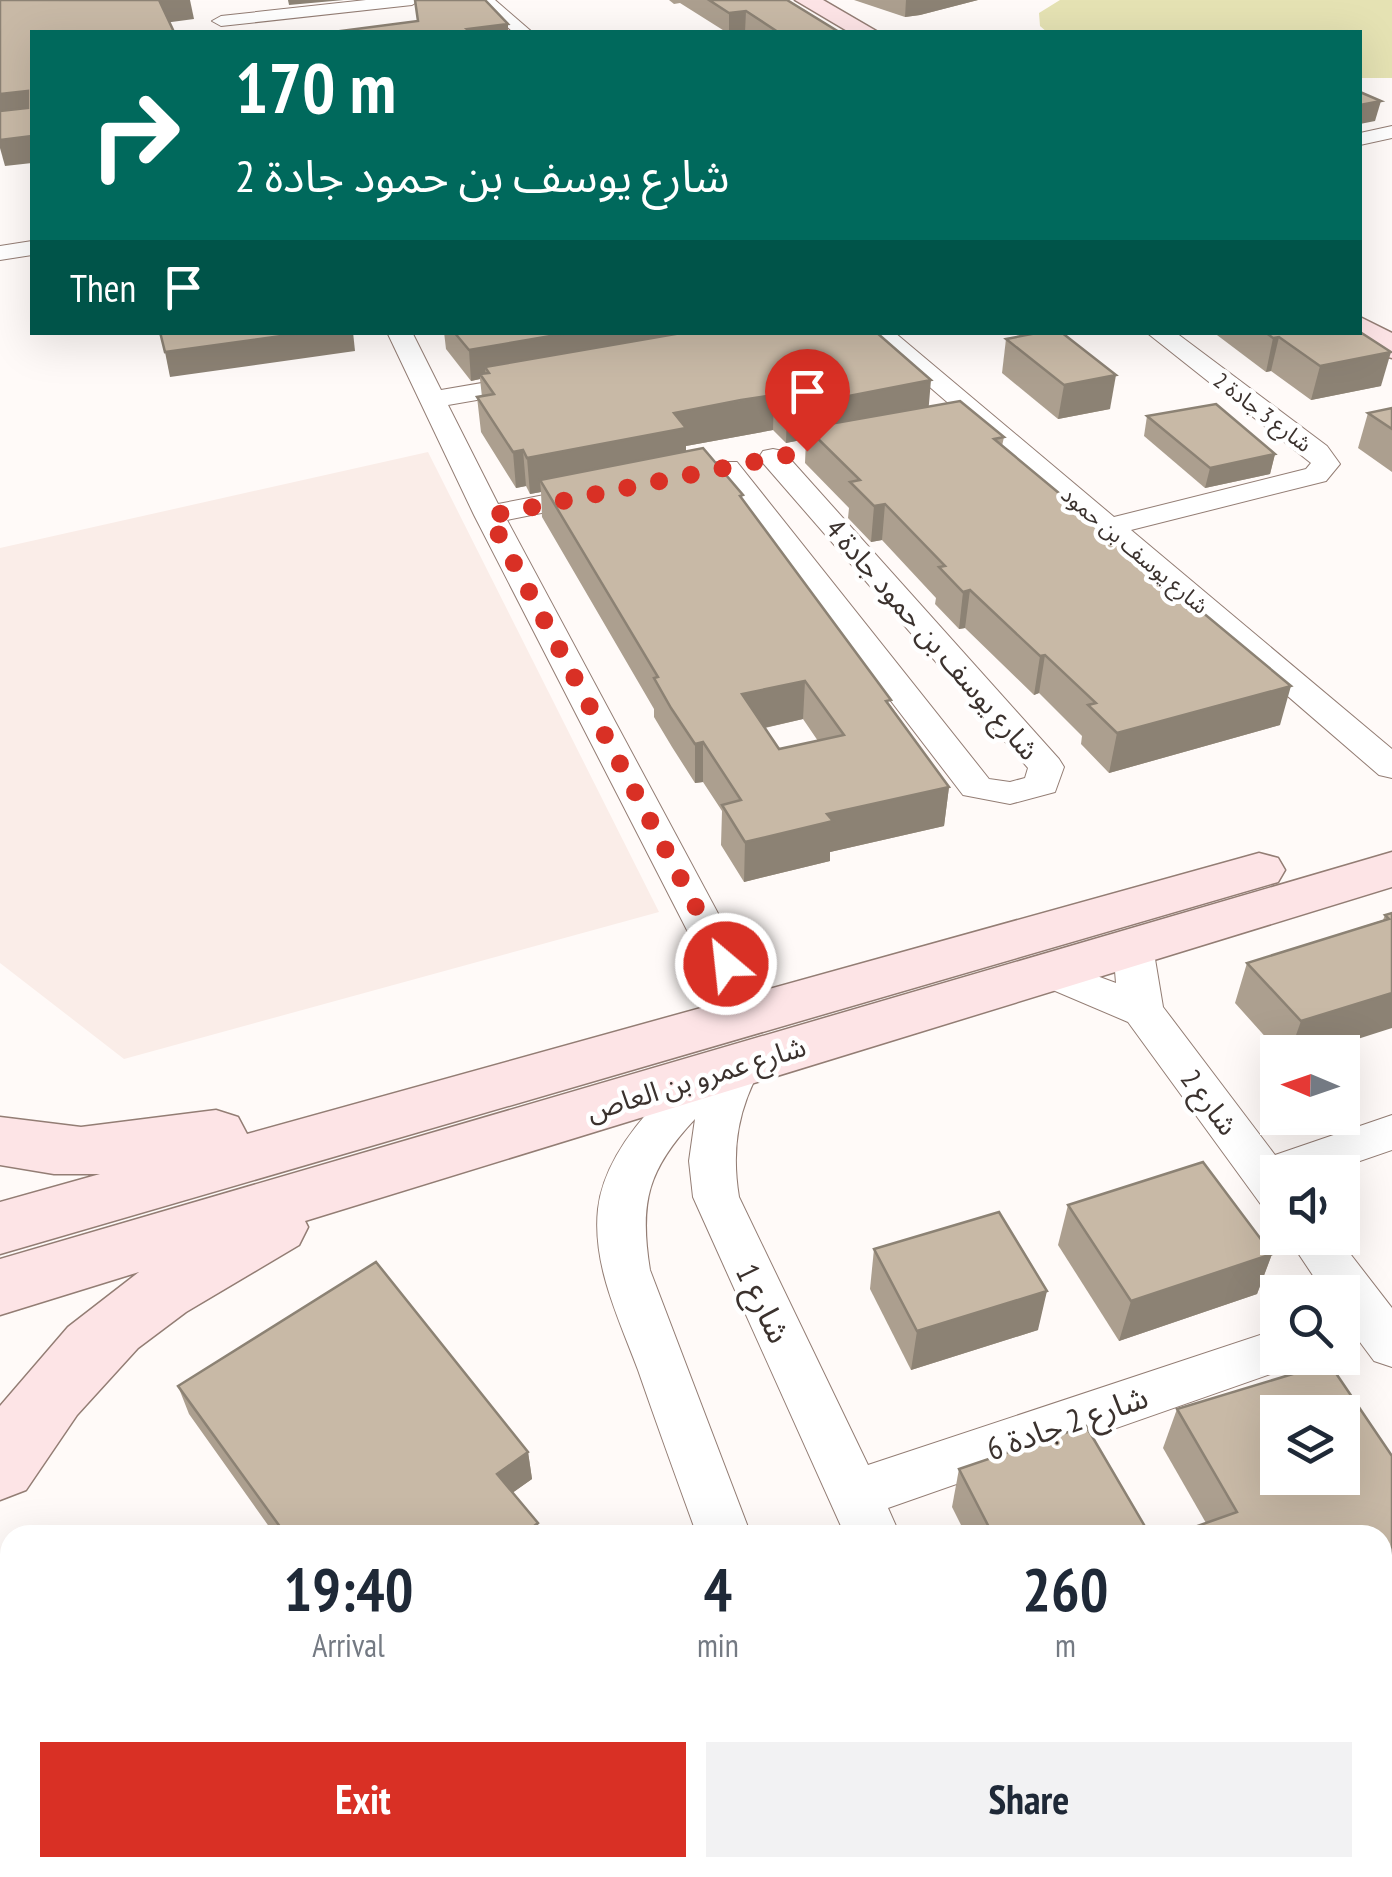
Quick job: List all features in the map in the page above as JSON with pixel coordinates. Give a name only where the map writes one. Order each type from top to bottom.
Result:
[{"type":"main road","points":[[780,0],[835,30]]},
{"type":"main road","points":[[806,0],[862,30]]},
{"type":"main road","points":[[1362,309],[1392,329]]},
{"type":"main road","points":[[1362,328],[1392,348]]},
{"type":"main road","name":"شارع عمرو بن العاص","points":[[734,1051],[1392,832]]},
{"type":"main road","name":"شارع عمرو بن العاص","points":[[0,1228],[332,1160],[734,1051],[1048,972],[1392,869]]},
{"type":"main road","points":[[0,1141],[35,1149],[101,1152],[258,1130],[332,1160],[262,1237],[184,1279],[119,1325],[50,1394],[0,1467]]},
{"type":"main road","name":"شارع عمرو بن العاص","points":[[0,1286],[332,1160]]},
{"type":"street","points":[[207,0],[224,27],[412,0]]},
{"type":"street","points":[[485,0],[521,30]]},
{"type":"street","points":[[1362,139],[1392,132]]},
{"type":"street","points":[[0,253],[30,248]]},
{"type":"street","points":[[400,335],[489,516],[734,1051],[654,1132],[625,1182],[619,1211],[626,1270],[720,1525]]},
{"type":"street","name":"شارع يوسف بن حمود","points":[[882,335],[1392,767]]},
{"type":"street","name":"شارع 3 جادة 2","points":[[1108,527],[1316,476],[1326,464],[1317,452],[1162,335]]},
{"type":"street","points":[[434,399],[568,376]]},
{"type":"street","points":[[940,424],[978,417]]},
{"type":"street","points":[[691,475],[810,450]]},
{"type":"street","name":"شارع يوسف بن حمود جادة 4","points":[[728,468],[976,786],[996,794],[1024,794],[1042,784],[1046,767],[773,458]]},
{"type":"street","points":[[489,516],[617,490]]},
{"type":"street","name":"شارع 2","points":[[1133,947],[1143,1012],[1260,1160]]},
{"type":"street","points":[[1048,972],[1143,1012]]},
{"type":"street","name":"شارع 1","points":[[734,1051],[713,1127],[712,1174],[725,1222],[865,1515]]},
{"type":"street","points":[[1335,1155],[1392,1132]]},
{"type":"street","points":[[1322,1255],[1368,1330]]},
{"type":"street","name":"شارع 2 جادة 6","points":[[865,1515],[1260,1357]]},
{"type":"shaded area","points":[[1060,0],[1392,0],[1392,78],[1362,78],[1362,30],[1045,30],[1040,26],[1039,13]]},
{"type":"shaded area","points":[[428,452],[659,912],[124,1059],[0,963],[0,548]]},
{"type":"building","points":[[0,0],[159,0],[173,30],[30,30],[30,136],[0,140],[0,111],[28,108],[28,91],[0,94]]},
{"type":"building","points":[[415,0],[485,0],[508,24],[468,30],[348,30],[418,21]]},
{"type":"building","points":[[709,0],[787,0],[836,30],[775,30],[746,11],[729,13]]},
{"type":"building","points":[[1362,93],[1381,101],[1362,105]]},
{"type":"building","points":[[1362,333],[1391,352],[1320,366],[1279,337],[1269,335]]},
{"type":"building","points":[[161,335],[288,335],[165,352]]},
{"type":"building","points":[[456,335],[556,335],[469,350]]},
{"type":"building","points":[[670,335],[879,335],[931,380],[787,408],[774,395],[741,400],[674,413],[686,428],[527,458],[523,450],[513,452],[477,397],[494,394],[480,374],[489,373],[485,367]]},
{"type":"building","points":[[1065,335],[1116,375],[1064,385],[1006,339]]},
{"type":"building","points":[[960,401],[1004,437],[994,439],[1291,686],[1117,733],[1088,705],[1096,703],[1045,655],[1040,656],[970,590],[963,592],[939,567],[945,566],[885,504],[874,506],[850,482],[860,480],[807,428]]},
{"type":"building","points":[[1216,404],[1275,454],[1210,468],[1147,416]]},
{"type":"building","points":[[1392,408],[1392,429],[1368,413]]},
{"type":"building","points":[[703,448],[743,495],[740,496],[891,700],[886,701],[949,787],[827,814],[833,821],[745,842],[722,805],[741,800],[703,742],[695,744],[671,708],[654,678],[658,677],[540,480]],"holes":[[[805,681],[844,735],[779,749],[742,694]]]},
{"type":"building","points":[[1392,913],[1392,993],[1301,1021],[1247,963],[1389,919],[1385,915]]},
{"type":"building","points":[[1203,1162],[1260,1238],[1260,1255],[1269,1255],[1131,1301],[1068,1205]]},
{"type":"building","points":[[999,1212],[1047,1291],[917,1331],[874,1249]]},
{"type":"building","points":[[376,1262],[528,1452],[497,1474],[538,1523],[279,1525],[178,1386]]},
{"type":"building","points":[[1289,1375],[1337,1375],[1351,1395],[1260,1395],[1260,1495],[1360,1495],[1360,1409],[1392,1456],[1392,1525],[1200,1525],[1237,1512],[1177,1409]]},
{"type":"building","points":[[1086,1426],[1144,1525],[988,1525],[959,1469]]},
{"type":"route","points":[[726,964],[489,516],[807,451]]}]
